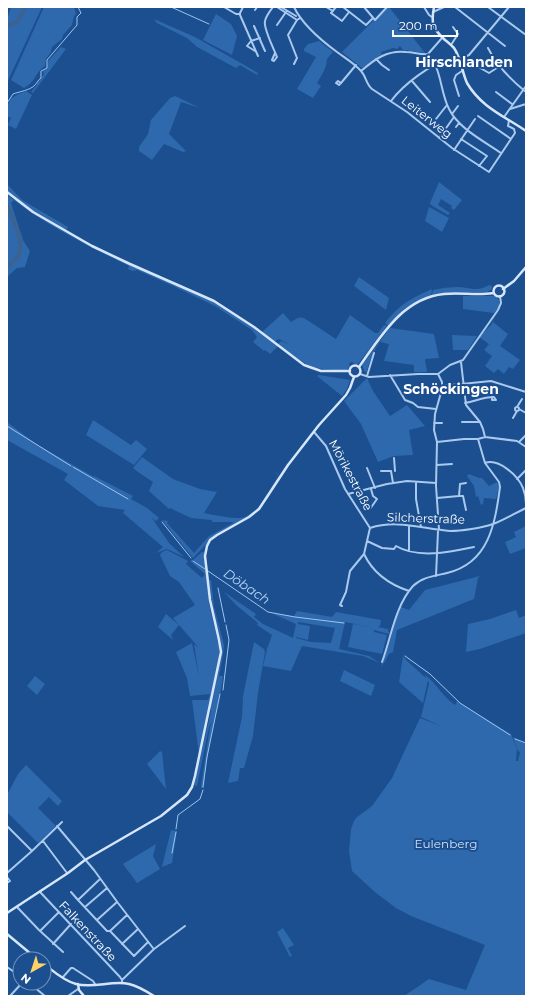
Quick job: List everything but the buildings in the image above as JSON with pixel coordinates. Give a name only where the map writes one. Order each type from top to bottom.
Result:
[{"type":"main road","points":[[434,7],[432,17],[433,25],[442,38],[454,49],[462,70],[477,98],[487,107],[526,131]]},
{"type":"main road","points":[[7,192],[33,212],[92,246],[124,262],[214,301],[243,319],[304,365],[321,371],[350,371],[353,367],[359,367]]},
{"type":"main road","points":[[359,367],[393,321],[416,303],[428,297],[443,294],[455,293],[480,295],[493,293],[496,296],[500,296],[504,293],[503,289],[514,281],[526,267]]},
{"type":"main road","points":[[493,293],[497,286],[501,286],[503,289]]},
{"type":"main road","points":[[354,376],[358,376],[360,374],[361,370],[359,367]]},
{"type":"main road","points":[[350,371],[354,376]]},
{"type":"main road","points":[[7,912],[40,892],[85,860],[169,810],[187,795],[193,785],[220,652],[219,640],[210,604],[206,550],[210,540],[257,511],[314,432],[346,395],[354,376]]},
{"type":"main road","points":[[8,936],[27,951]]},
{"type":"main road","points":[[52,969],[63,977],[78,984],[122,981],[154,996]]},
{"type":"main road","points":[[78,984],[78,989],[84,996]]},
{"type":"street","points":[[224,7],[236,14],[240,14]]},
{"type":"street","points":[[243,7],[240,14],[258,56]]},
{"type":"street","points":[[273,7],[264,23],[275,53]]},
{"type":"street","points":[[277,7],[297,20]]},
{"type":"street","points":[[281,7],[296,16]]},
{"type":"street","name":"Leiterweg","points":[[294,7],[300,18],[326,43],[361,71],[370,88],[391,101],[454,150],[489,172],[501,153]]},
{"type":"street","points":[[326,7],[333,11],[332,14],[342,21],[350,12]]},
{"type":"street","points":[[333,11],[336,7]]},
{"type":"street","points":[[343,7],[366,26],[387,7]]},
{"type":"street","points":[[364,7],[374,19]]},
{"type":"street","points":[[424,7],[432,17]]},
{"type":"street","points":[[433,12],[444,7]]},
{"type":"street","points":[[455,7],[505,46]]},
{"type":"street","points":[[488,7],[526,35]]},
{"type":"street","points":[[459,60],[469,55],[509,7]]},
{"type":"street","points":[[277,25],[286,12]]},
{"type":"street","points":[[294,64],[297,58],[288,35],[297,20],[300,18]]},
{"type":"street","points":[[254,26],[265,51]]},
{"type":"street","points":[[451,45],[458,34],[453,27]]},
{"type":"street","points":[[255,50],[247,46],[251,41],[260,38]]},
{"type":"street","points":[[428,54],[442,38]]},
{"type":"street","points":[[488,48],[511,80],[526,92]]},
{"type":"street","points":[[361,71],[376,59],[393,52],[428,54]]},
{"type":"street","points":[[428,54],[441,81],[447,105],[454,117],[467,130],[501,153],[516,131],[508,126],[509,120]]},
{"type":"street","points":[[376,59],[389,70]]},
{"type":"street","points":[[391,101],[398,93],[424,71],[452,59],[456,64],[460,65]]},
{"type":"street","points":[[459,96],[454,80],[456,75],[462,70],[475,65],[489,73],[500,66]]},
{"type":"street","points":[[341,83],[356,66]]},
{"type":"street","points":[[412,81],[430,102]]},
{"type":"street","points":[[504,117],[526,86]]},
{"type":"street","points":[[496,92],[512,104]]},
{"type":"street","points":[[508,110],[526,104]]},
{"type":"street","points":[[436,120],[447,105]]},
{"type":"street","points":[[452,114],[458,106]]},
{"type":"street","points":[[478,116],[511,139]]},
{"type":"street","points":[[439,138],[454,117]]},
{"type":"street","points":[[454,150],[475,119]]},
{"type":"street","points":[[456,127],[459,123]]},
{"type":"street","points":[[461,139],[487,156],[479,166]]},
{"type":"street","points":[[360,374],[367,376],[438,374],[450,365],[461,362],[498,310],[501,303],[500,296]]},
{"type":"street","points":[[367,376],[374,353]]},
{"type":"street","points":[[461,362],[465,403],[484,429],[484,437]]},
{"type":"street","points":[[436,576],[439,530],[436,482],[437,442],[434,423],[442,386],[438,374]]},
{"type":"street","points":[[390,375],[401,396],[405,400],[412,402],[418,407],[436,409]]},
{"type":"street","points":[[442,386],[491,380],[526,392]]},
{"type":"street","points":[[465,403],[492,397]]},
{"type":"street","points":[[513,418],[522,399]]},
{"type":"street","points":[[518,410],[526,413]]},
{"type":"street","points":[[462,422],[480,422]]},
{"type":"street","points":[[434,423],[442,423]]},
{"type":"street","name":"Mörikestraße","points":[[314,432],[329,450],[342,483],[370,528]]},
{"type":"street","points":[[519,442],[526,435]]},
{"type":"street","points":[[437,442],[478,439],[484,437],[507,439],[519,442],[526,446]]},
{"type":"street","points":[[382,662],[395,620],[410,591],[420,581],[460,569],[471,562],[483,550],[494,524],[500,487],[499,482],[485,463],[478,439]]},
{"type":"street","points":[[382,471],[395,471],[394,458]]},
{"type":"street","points":[[485,463],[497,464],[508,470],[517,479],[523,489],[526,504]]},
{"type":"street","points":[[437,465],[452,464]]},
{"type":"street","points":[[367,468],[375,488]]},
{"type":"street","points":[[517,479],[526,470]]},
{"type":"street","points":[[391,471],[393,483]]},
{"type":"street","points":[[348,494],[407,481],[436,482]]},
{"type":"street","points":[[416,482],[416,499],[422,527]]},
{"type":"street","points":[[459,496],[460,484],[466,483]]},
{"type":"street","points":[[370,509],[377,499],[373,496],[371,489]]},
{"type":"street","points":[[437,498],[463,496],[466,510]]},
{"type":"street","name":"Silcherstraße","points":[[342,606],[340,605],[346,592],[350,571],[364,554],[370,528],[396,524],[439,530],[461,530],[494,524],[526,508]]},
{"type":"street","points":[[409,526],[409,551]]},
{"type":"street","points":[[367,541],[382,548],[394,549],[396,546],[404,551],[438,554],[474,547]]},
{"type":"street","points":[[364,554],[386,581],[410,591]]},
{"type":"street","points":[[7,873],[62,822]]},
{"type":"street","points":[[7,826],[32,851]]},
{"type":"street","points":[[57,826],[153,948]]},
{"type":"street","points":[[42,841],[68,873]]},
{"type":"street","points":[[7,877],[10,881],[7,884]]},
{"type":"street","points":[[78,900],[100,879]]},
{"type":"street","points":[[85,908],[106,888]]},
{"type":"street","name":"Falkenstraße","points":[[40,892],[122,981]]},
{"type":"street","points":[[72,892],[107,931],[110,931],[134,956],[148,942]]},
{"type":"street","points":[[97,920],[117,902]]},
{"type":"street","points":[[17,907],[53,944],[63,952]]},
{"type":"street","points":[[40,931],[59,912]]},
{"type":"street","points":[[110,931],[127,915]]},
{"type":"street","points":[[53,944],[71,924]]},
{"type":"street","points":[[122,981],[154,949],[185,926]]},
{"type":"street","points":[[122,944],[138,929]]},
{"type":"street","points":[[63,977],[70,968],[73,968],[93,981],[95,984]]},
{"type":"street","points":[[68,996],[78,989]]},
{"type":"green space","points":[[11,7],[42,7],[7,83],[7,19]]},
{"type":"green space","points":[[44,7],[74,7],[76,14],[72,25],[63,35],[62,39],[52,47],[51,52],[46,59],[45,66],[39,71],[31,83],[24,88],[11,80]]},
{"type":"green space","points":[[387,7],[389,7],[425,53],[403,50],[400,46],[397,49],[393,48],[381,52],[382,54],[362,68],[342,52]]},
{"type":"green space","points":[[216,14],[231,24],[237,36],[232,55],[203,40]]},
{"type":"green space","points":[[154,19],[195,37],[258,73],[257,75],[240,65],[236,68],[197,47],[187,38],[157,23]]},
{"type":"green space","points":[[319,41],[333,52],[327,59],[325,69],[317,83],[321,86],[313,98],[297,89],[316,57],[304,51],[304,49],[308,44]]},
{"type":"green space","points":[[61,47],[66,49],[33,93],[31,92],[44,74],[43,71],[47,68],[48,61]]},
{"type":"green space","points":[[26,91],[32,95],[16,129],[8,125],[11,118],[7,116],[8,105],[10,99]]},
{"type":"green space","points":[[175,96],[200,108],[181,102],[169,134],[186,151],[183,152],[164,144],[152,160],[139,151],[139,147],[148,134],[151,120],[170,98]]},
{"type":"green space","points":[[439,182],[462,200],[454,210],[451,208],[452,206],[441,199],[438,205],[450,213],[448,215],[430,203]]},
{"type":"green space","points":[[7,184],[22,200],[68,227],[66,230],[34,211],[7,192]]},
{"type":"green space","points":[[7,195],[14,200],[11,203],[23,240],[30,251],[25,267],[17,268],[7,277]]},
{"type":"green space","points":[[15,199],[33,212],[106,253],[206,296],[261,333],[283,313],[291,322],[295,319],[305,318],[336,339],[350,315],[375,333],[378,333],[384,325],[387,326],[358,364],[352,362],[349,363],[350,366],[347,370],[316,368],[302,362],[278,344],[281,341],[291,345],[279,339],[274,342],[278,346],[270,354],[253,342],[257,337],[252,330],[215,306],[137,270],[132,271],[128,269],[129,266],[55,228],[14,200]]},
{"type":"green space","points":[[429,207],[449,218],[442,232],[425,221]]},
{"type":"green space","points":[[359,277],[389,298],[386,310],[354,286]]},
{"type":"green space","points":[[489,285],[492,286],[492,289],[487,292],[453,292],[432,295],[433,290],[449,287],[478,289]]},
{"type":"green space","points":[[432,289],[431,296],[407,308],[389,327],[385,323],[406,303]]},
{"type":"green space","points":[[463,296],[495,296],[499,300],[499,308],[494,313],[463,309]]},
{"type":"green space","points":[[498,312],[493,322],[508,334],[500,346],[520,360],[513,369],[509,367],[504,374],[498,369],[494,373],[485,366],[492,356],[484,350],[489,344],[479,337],[491,325]]},
{"type":"green space","points":[[390,328],[434,334],[439,358],[425,359],[427,372],[414,372],[414,365],[384,361],[389,344],[380,342],[373,353],[366,373],[362,365]]},
{"type":"green space","points":[[452,335],[477,336],[468,350],[453,350]]},
{"type":"green space","points":[[319,375],[350,380],[347,389],[342,396],[317,376]]},
{"type":"green space","points":[[367,378],[373,391],[390,416],[407,405],[425,426],[409,430],[413,455],[394,456],[378,462],[361,424],[344,401]]},
{"type":"green space","points":[[93,420],[131,445],[136,440],[147,449],[134,465],[86,435]]},
{"type":"green space","points":[[7,422],[36,444],[94,477],[133,496],[131,499],[147,508],[159,518],[156,521],[152,518],[169,543],[184,557],[167,549],[156,553],[163,547],[123,513],[125,510],[98,506],[64,480],[68,474],[7,440]]},
{"type":"green space","points":[[142,457],[173,479],[200,489],[217,492],[204,513],[241,518],[251,514],[262,502],[257,510],[249,516],[215,535],[193,558],[162,520],[168,521],[167,523],[194,553],[209,536],[233,522],[212,522],[212,520],[191,518],[170,508],[169,509],[149,491],[153,482],[133,468]]},
{"type":"green space","points":[[469,474],[482,478],[489,486],[497,482],[499,487],[496,499],[484,498],[483,504],[481,505],[478,496],[476,497],[474,486],[467,476]]},
{"type":"green space","points":[[526,526],[526,548],[510,554],[505,542],[516,537],[514,532]]},
{"type":"green space","points":[[167,550],[188,561],[186,564],[202,578],[205,574],[190,561],[192,560],[196,563],[193,560],[204,552],[206,569],[202,568],[206,570],[209,604],[219,646],[219,658],[208,709],[207,706],[208,710],[199,754],[192,700],[208,700],[210,694],[190,696],[187,678],[176,652],[192,643],[199,677],[194,644],[199,648],[173,618],[195,605],[179,582],[170,576],[160,555],[162,552]]},
{"type":"green space","points":[[480,576],[478,578],[474,599],[397,630],[393,652],[389,654],[381,668],[395,620],[401,607],[409,610],[425,590]]},
{"type":"green space","points":[[210,580],[214,607],[224,645],[219,676],[223,676],[207,760],[204,788],[201,788],[210,727],[213,719],[209,727],[197,786],[194,785],[211,711],[210,708],[221,652],[221,642],[213,611]]},
{"type":"green space","points":[[224,592],[256,614],[254,617],[263,624],[293,638],[296,624],[271,613],[294,616],[297,611],[332,617],[336,612],[381,620],[380,626],[378,627],[388,629],[389,634],[374,630],[374,632],[387,635],[382,654],[348,647],[353,624],[370,627],[345,622],[339,649],[369,656],[380,663],[363,656],[302,646],[291,671],[263,666],[272,635],[257,625],[258,623],[236,605]],"holes":[[[298,622],[335,628],[331,643],[311,642],[296,638],[308,640],[310,626],[298,624]]]},
{"type":"green space","points":[[516,610],[519,618],[526,615],[526,633],[480,649],[466,652],[468,624],[490,619]]},
{"type":"green space","points":[[166,614],[179,625],[171,635],[173,640],[158,627]]},
{"type":"green space","points":[[254,642],[264,649],[265,652],[253,736],[244,768],[240,768],[238,781],[228,783],[242,717],[243,696]]},
{"type":"green space","name":"Eulenberg","points":[[403,656],[426,678],[425,675],[455,705],[457,701],[511,734],[517,749],[516,761],[518,761],[520,752],[518,751],[513,737],[526,743],[526,996],[404,996],[429,979],[466,990],[485,945],[411,916],[396,908],[376,893],[352,871],[349,851],[351,829],[354,821],[372,806],[392,778],[420,718],[441,726],[421,717],[429,684],[428,680],[423,703],[399,682]]},
{"type":"green space","points":[[344,670],[375,685],[371,696],[340,681]]},
{"type":"green space","points":[[35,676],[45,684],[37,695],[27,686]]},
{"type":"green space","points":[[160,751],[162,752],[166,789],[147,764]]},
{"type":"green space","points":[[26,765],[62,801],[58,806],[49,797],[38,808],[56,826],[38,843],[7,812],[7,795],[18,774]]},
{"type":"green space","points":[[171,830],[177,831],[172,863],[162,867]]},
{"type":"green space","points":[[156,844],[153,856],[160,869],[137,883],[123,864]]},
{"type":"green space","points":[[283,928],[294,945],[288,948],[292,956],[290,957],[277,932]]},
{"type":"waterway","points":[[7,26],[18,21],[25,7]]},
{"type":"waterway","points":[[7,103],[13,94],[31,88],[41,78],[41,71],[47,68],[47,60],[77,25],[77,17],[81,13],[78,7]]},
{"type":"waterway","points":[[171,7],[209,24]]},
{"type":"waterway","points":[[7,205],[20,239],[20,253],[17,258],[7,266]]},
{"type":"waterway","name":"Döbach","points":[[7,426],[71,466]]},
{"type":"waterway","name":"Döbach","points":[[73,467],[128,499]]},
{"type":"waterway","name":"Döbach","points":[[162,522],[191,558]]},
{"type":"waterway","name":"Döbach","points":[[193,561],[205,569]]},
{"type":"waterway","name":"Döbach","points":[[208,571],[268,612],[344,623]]},
{"type":"waterway","points":[[218,588],[225,622]]},
{"type":"waterway","points":[[223,690],[229,640],[226,625]]},
{"type":"waterway","name":"Döbach","points":[[405,656],[430,674],[460,703],[510,735]]},
{"type":"waterway","points":[[203,787],[207,757],[220,694]]},
{"type":"waterway","name":"Döbach","points":[[515,739],[526,743]]},
{"type":"waterway","points":[[176,829],[178,815],[200,799],[203,790]]},
{"type":"waterway","points":[[172,853],[176,832]]},
{"type":"district","name":"Hirschlanden","points":[[464,62]]},
{"type":"district","name":"Schöckingen","points":[[451,389]]}]
